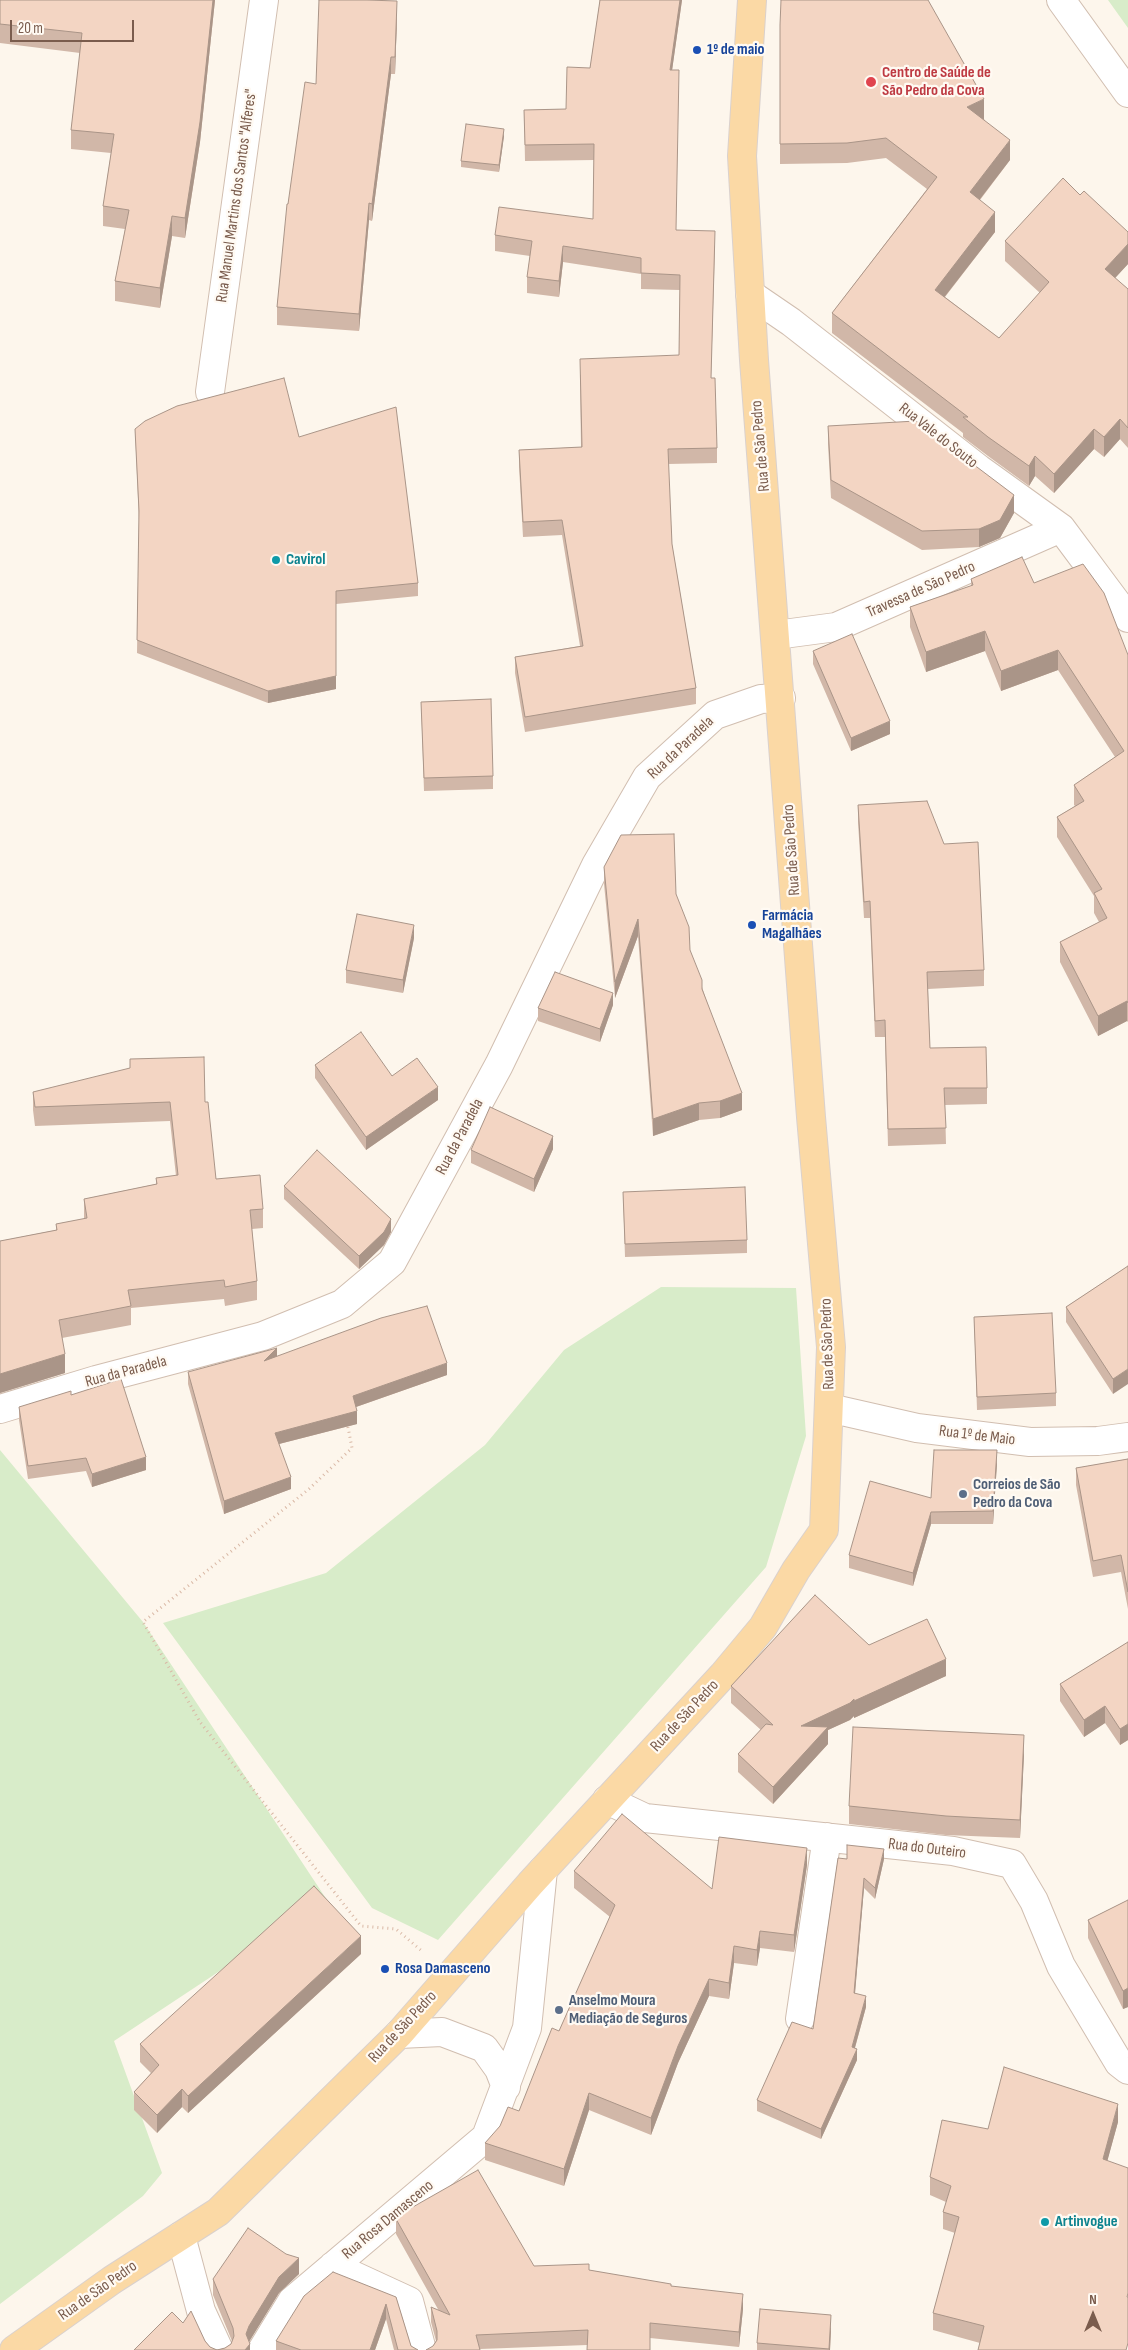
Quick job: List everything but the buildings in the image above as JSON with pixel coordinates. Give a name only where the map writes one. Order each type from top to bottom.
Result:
[{"type":"main road","name":"Rua de São Pedro","points":[[14,2350],[112,2280],[218,2212],[399,2034],[543,1870],[723,1675],[763,1627],[796,1570],[824,1530],[831,1347],[811,1117],[750,294],[742,156],[752,0]]},
{"type":"street","name":"Rua Manuel Martins dos Santos \"Alferes\"","points":[[210,392],[264,0]]},
{"type":"street","points":[[1061,0],[1128,93]]},
{"type":"street","name":"Rua Vale do Souto","points":[[750,294],[792,322],[971,463],[1061,528],[1128,618]]},
{"type":"street","name":"Travessa de São Pedro","points":[[776,635],[836,627],[1061,528]]},
{"type":"street","name":"Rua da Paradela","points":[[0,1409],[96,1380],[263,1336],[342,1304],[392,1262],[499,1064],[596,866],[647,777],[715,715],[761,699],[780,698]]},
{"type":"street","name":"Rua 1º de Maio","points":[[829,1408],[917,1428],[1030,1442],[1098,1441],[1128,1437]]},
{"type":"street","name":"Rua do Outeiro","points":[[607,1800],[645,1818],[953,1851],[1012,1864],[1034,1901],[1061,1966],[1119,2063],[1128,2070]]},
{"type":"street","points":[[800,2019],[827,1837]]},
{"type":"street","name":"Rua Rosa Damasceno","points":[[262,2350],[292,2301],[486,2137],[527,2028],[543,1870]]},
{"type":"street","points":[[399,2034],[442,2032],[484,2048],[499,2069],[506,2087]]},
{"type":"street","points":[[181,2236],[200,2311],[219,2350]]},
{"type":"street","points":[[333,2266],[409,2301],[422,2350]]},
{"type":"path","points":[[345,1414],[352,1448],[310,1489],[144,1622],[200,1722],[361,1926],[396,1929],[450,1975]]},
{"type":"green space","points":[[1108,0],[1128,0],[1128,28]]},
{"type":"green space","points":[[661,1287],[796,1288],[806,1436],[766,1567],[438,1940],[372,1908],[163,1623],[326,1573],[485,1445],[564,1350]]},
{"type":"green space","points":[[0,1450],[143,1622],[327,1900],[114,2041],[162,2173],[143,2196],[0,2304]]},
{"type":"place","name":"1º de maio","points":[[697,50]]},
{"type":"place","name":"Centro de Saúde de São Pedro da Cova","points":[[871,82]]},
{"type":"place","name":"Cavirol","points":[[276,560]]},
{"type":"place","name":"Farmácia Magalhães","points":[[752,925]]},
{"type":"place","name":"Correios de São Pedro da Cova","points":[[963,1494]]},
{"type":"place","name":"Rosa Damasceno","points":[[385,1969]]},
{"type":"place","name":"Anselmo Moura Mediação de Seguros","points":[[559,2010]]},
{"type":"place","name":"Artinvogue","points":[[1045,2222]]}]
